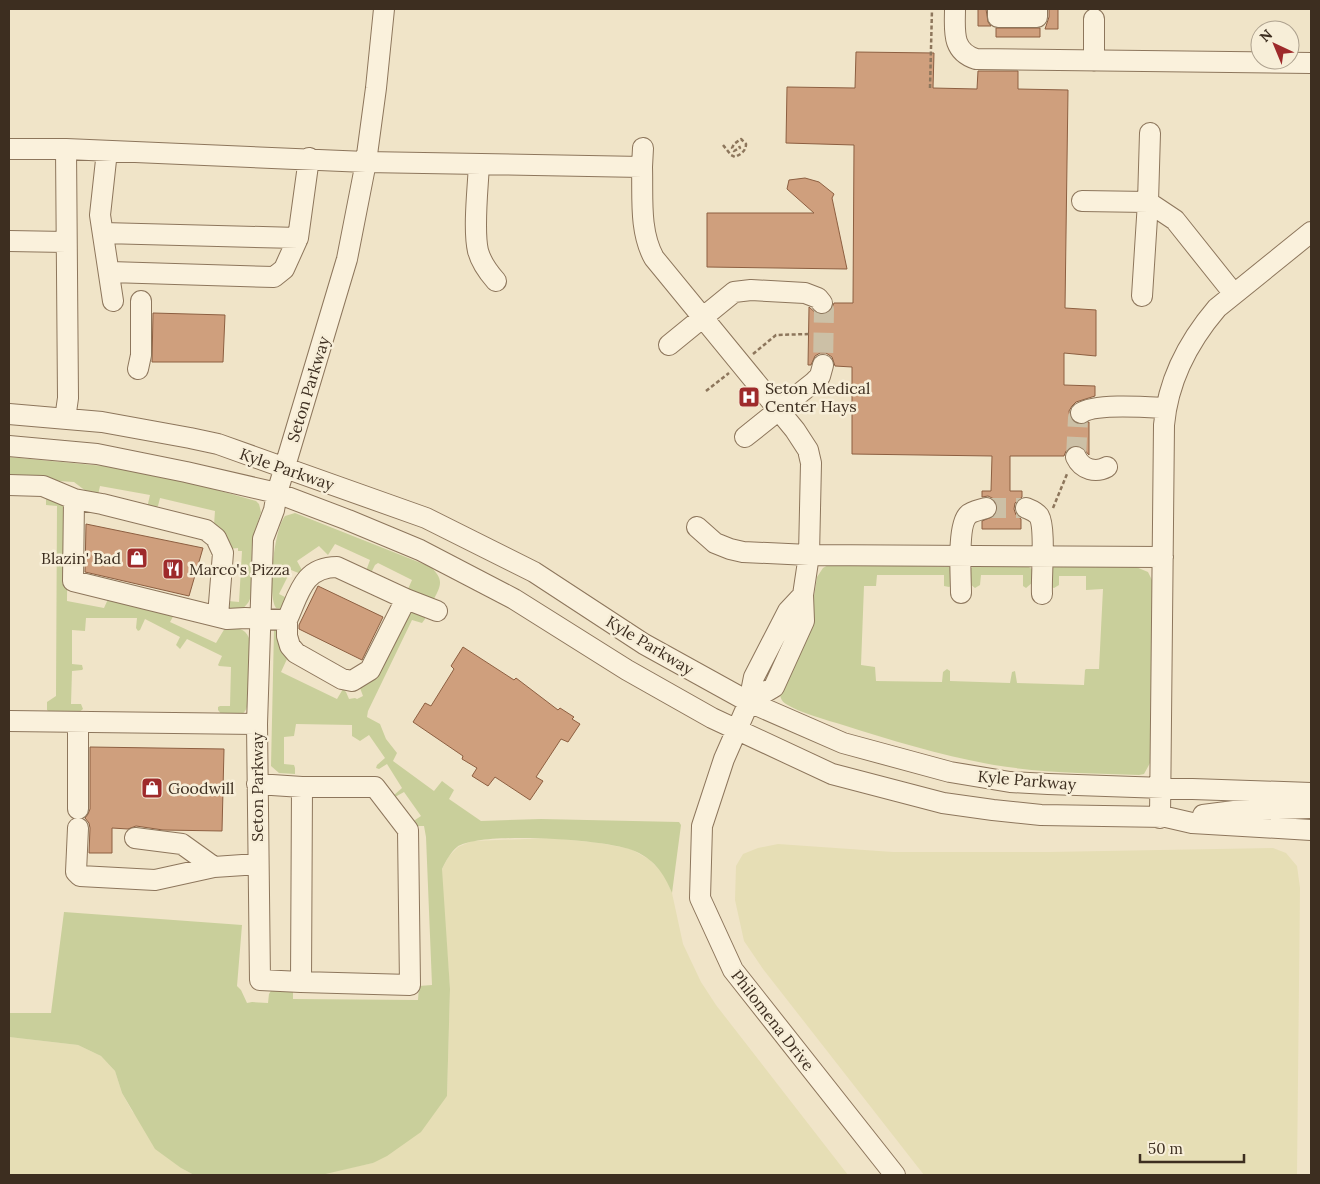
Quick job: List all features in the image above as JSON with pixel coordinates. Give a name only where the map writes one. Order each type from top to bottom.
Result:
[{"type":"street","name":"Seton Parkway","points":[[301,982],[260,980],[257,724],[264,539],[347,259],[366,162],[384,9]]},
{"type":"street","points":[[955,9],[955,37],[957,44],[960,50],[976,59],[1311,63]]},
{"type":"street","points":[[998,9],[998,17],[1037,17],[1037,9]]},
{"type":"street","points":[[1094,19],[1094,61]]},
{"type":"street","points":[[1142,296],[1150,133]]},
{"type":"street","points":[[9,149],[66,149],[309,158],[366,162],[479,164],[643,157],[644,222],[648,248],[663,271],[778,410],[808,450],[811,476],[809,555],[803,595],[804,621],[774,688],[749,702]]},
{"type":"street","points":[[65,419],[68,398],[66,149]]},
{"type":"street","points":[[107,151],[100,215],[113,301]]},
{"type":"street","points":[[110,272],[274,277],[284,269],[298,238],[309,158]]},
{"type":"street","points":[[479,164],[478,251],[486,268],[496,281]]},
{"type":"street","points":[[1082,200],[1148,202],[1175,220],[1234,294]]},
{"type":"street","points":[[1163,817],[1160,788],[1165,408],[1170,389],[1186,352],[1217,308],[1311,232]]},
{"type":"street","points":[[103,233],[298,238]]},
{"type":"street","points":[[9,241],[66,242]]},
{"type":"street","points":[[669,345],[728,296],[742,290],[805,293],[818,298],[822,303]]},
{"type":"street","points":[[138,369],[141,355],[141,301]]},
{"type":"street","points":[[745,438],[814,382],[820,376],[823,365]]},
{"type":"street","points":[[1081,412],[1090,409],[1110,408],[1165,408]]},
{"type":"street","name":"Kyle Parkway","points":[[9,414],[102,422],[218,444],[434,522],[534,572],[644,644],[749,702],[842,743],[950,772],[1010,782],[1311,793]]},
{"type":"street","name":"Kyle Parkway","points":[[9,446],[97,454],[195,474],[277,493],[348,520],[420,550],[514,599],[627,670],[736,730],[832,774],[943,803],[1042,815],[1163,817],[1183,814],[1209,815],[1242,810],[1311,808]]},
{"type":"street","points":[[1072,465],[1082,466],[1090,470],[1101,470],[1107,467]]},
{"type":"street","points":[[9,485],[43,486],[74,499],[102,504],[206,530],[216,538],[222,553],[218,616]]},
{"type":"street","points":[[74,499],[73,580],[227,618],[261,618],[287,628]]},
{"type":"street","points":[[961,593],[961,531],[968,515],[986,508]]},
{"type":"street","points":[[1026,508],[1034,511],[1042,523],[1042,594]]},
{"type":"street","points":[[696,527],[715,543],[743,552],[809,555],[1163,557]]},
{"type":"street","points":[[403,598],[370,670],[352,681],[342,679],[296,653],[290,646],[287,628],[304,582],[314,572],[325,567],[337,567],[403,598],[436,611]]},
{"type":"street","name":"Philomena Drive","points":[[749,702],[724,759],[702,826],[700,898],[733,970],[895,1175]]},
{"type":"street","points":[[9,721],[257,724]]},
{"type":"street","points":[[78,723],[76,872],[80,876],[155,880],[214,867],[258,864]]},
{"type":"street","points":[[257,784],[302,787],[376,787],[408,830],[410,985],[301,982],[302,787]]},
{"type":"street","name":"Kyle Parkway","points":[[1163,817],[1192,823],[1311,830]]},
{"type":"street","points":[[135,838],[182,844],[214,867]]},
{"type":"path","points":[[930,88],[932,9]]},
{"type":"path","points":[[723,145],[731,156],[743,152],[746,148],[743,140],[738,141],[732,148],[734,151],[740,148],[740,146]]},
{"type":"path","points":[[748,358],[776,335],[809,334]]},
{"type":"path","points":[[706,391],[733,370]]},
{"type":"path","points":[[1050,516],[1072,465]]},
{"type":"shaded area","points":[[551,838],[600,843],[631,849],[650,860],[665,876],[672,893],[683,944],[701,982],[716,1005],[848,1175],[316,1175],[373,1163],[447,1096],[450,989],[442,869],[449,856],[458,847],[472,841]]},
{"type":"shaded area","points":[[778,844],[893,852],[1049,852],[1273,848],[1286,853],[1297,866],[1300,888],[1297,1175],[924,1175],[763,969],[744,941],[735,900],[736,866],[743,854],[758,848]]},
{"type":"shaded area","points":[[9,1037],[78,1045],[101,1056],[115,1071],[122,1093],[132,1111],[181,1168],[194,1175],[9,1175]]},
{"type":"green space","points":[[9,457],[114,467],[171,477],[256,501],[261,512],[252,541],[251,595],[249,602],[242,609],[229,609],[227,606],[228,601],[239,602],[242,551],[238,551],[238,548],[229,549],[214,525],[215,511],[160,498],[158,506],[154,509],[147,508],[150,495],[100,486],[98,495],[95,498],[74,482],[9,478]]},
{"type":"green space","points":[[46,496],[68,507],[67,601],[104,608],[109,597],[175,613],[170,622],[216,643],[225,628],[237,628],[246,633],[250,641],[250,692],[246,710],[242,714],[222,715],[218,710],[220,706],[230,706],[231,667],[218,665],[222,656],[187,639],[180,649],[176,645],[180,637],[145,619],[138,631],[136,628],[137,618],[86,618],[85,631],[72,630],[72,664],[82,665],[83,669],[72,671],[71,704],[81,704],[83,709],[78,713],[51,713],[47,710],[47,702],[56,696],[57,506],[46,505]]},
{"type":"green space","points":[[295,513],[431,567],[438,575],[440,582],[434,599],[432,600],[408,589],[412,580],[378,563],[371,573],[366,571],[370,560],[335,544],[328,555],[319,546],[297,561],[303,572],[301,574],[291,570],[279,594],[287,598],[281,609],[276,608],[272,590],[275,547],[281,523],[285,516]]},
{"type":"green space","points":[[830,564],[952,567],[951,586],[949,587],[944,586],[944,575],[877,575],[876,586],[864,586],[861,665],[875,667],[876,681],[942,682],[943,672],[947,669],[950,671],[950,681],[1010,683],[1012,672],[1015,671],[1017,683],[1084,685],[1085,670],[1099,669],[1103,589],[1086,590],[1086,576],[1059,576],[1059,585],[1054,588],[1051,587],[1051,568],[1054,566],[1136,567],[1148,572],[1152,580],[1150,763],[1144,774],[1048,771],[994,765],[937,753],[881,737],[814,716],[786,704],[780,697],[779,691],[812,609],[817,577],[823,568]]},
{"type":"green space","points":[[974,566],[1027,566],[1032,569],[1033,582],[1026,588],[1023,586],[1023,575],[981,575],[980,585],[975,588],[970,584],[970,569]]},
{"type":"green space","points":[[406,609],[425,616],[425,619],[422,623],[412,620],[368,711],[367,717],[380,724],[386,739],[397,753],[393,761],[434,791],[442,781],[454,790],[449,799],[481,821],[541,819],[679,822],[681,825],[672,893],[665,879],[652,862],[639,853],[617,846],[570,840],[515,838],[470,842],[457,847],[450,854],[442,869],[450,989],[447,1096],[421,1132],[387,1156],[373,1163],[321,1175],[194,1175],[155,1149],[122,1093],[115,1071],[101,1056],[78,1045],[9,1037],[9,1013],[51,1013],[64,912],[242,925],[237,986],[247,1003],[268,1003],[269,994],[272,989],[293,987],[293,999],[418,1000],[419,986],[432,985],[426,837],[424,826],[413,826],[412,822],[421,816],[404,792],[395,797],[393,796],[402,788],[387,764],[379,769],[376,768],[385,758],[369,735],[360,741],[352,736],[352,725],[296,724],[294,736],[284,737],[284,764],[294,765],[295,774],[279,773],[271,766],[274,630],[279,631],[281,650],[287,659],[281,672],[337,699],[343,689],[349,699],[357,699],[363,696],[360,688]]},
{"type":"building","points":[[978,9],[986,9],[988,22],[991,26],[978,26]]},
{"type":"building","points":[[1049,9],[1058,9],[1058,29],[1045,29],[1049,17]]},
{"type":"building","points":[[996,28],[1040,28],[1040,37],[996,37]]},
{"type":"building","name":"Seton Medical Center Hays","points":[[856,52],[934,53],[933,88],[977,89],[978,71],[1018,71],[1018,89],[1068,90],[1065,308],[1096,310],[1096,356],[1064,353],[1064,385],[1095,386],[1095,396],[1076,402],[1069,411],[1070,418],[1075,423],[1080,425],[1089,422],[1089,455],[1082,447],[1076,445],[1070,447],[1064,456],[1010,456],[1010,491],[1022,491],[1022,497],[1015,503],[1014,509],[1016,515],[1021,519],[1021,529],[982,529],[982,521],[994,516],[998,510],[994,499],[988,496],[982,497],[982,491],[991,491],[992,456],[852,454],[852,367],[835,366],[832,357],[826,353],[820,353],[815,356],[811,365],[808,365],[809,307],[817,314],[823,315],[830,312],[834,303],[853,303],[854,145],[786,143],[787,87],[855,88]]},
{"type":"building","points":[[805,178],[819,182],[834,194],[832,198],[847,269],[707,267],[707,213],[814,213],[787,189],[789,180]]},
{"type":"building","points":[[153,313],[225,315],[223,362],[152,362]]},
{"type":"building","points":[[86,524],[203,548],[189,596],[85,572]]},
{"type":"building","points":[[318,586],[383,617],[362,660],[299,629],[299,625]]},
{"type":"building","points":[[463,647],[514,680],[516,678],[558,710],[560,708],[574,717],[572,719],[580,724],[568,742],[561,739],[536,777],[543,781],[530,800],[495,777],[488,786],[472,776],[477,768],[462,759],[463,756],[413,722],[425,703],[431,706],[454,669],[451,666]]},
{"type":"building","name":"Goodwill","points":[[90,747],[224,749],[222,831],[163,830],[136,826],[128,829],[112,828],[112,853],[89,853],[90,828],[85,818],[90,809]]},
{"type":"tunnel","points":[[822,303],[824,310],[823,365]]},
{"type":"tunnel","points":[[1076,457],[1078,418],[1081,413]]},
{"type":"tunnel","points":[[986,508],[1026,508]]},
{"type":"place","name":"Seton Medical Center Hays","points":[[749,397]]},
{"type":"place","name":"Blazin' Bad","points":[[137,558]]},
{"type":"place","name":"Marco's Pizza","points":[[173,569]]},
{"type":"place","name":"Goodwill","points":[[152,788]]}]
